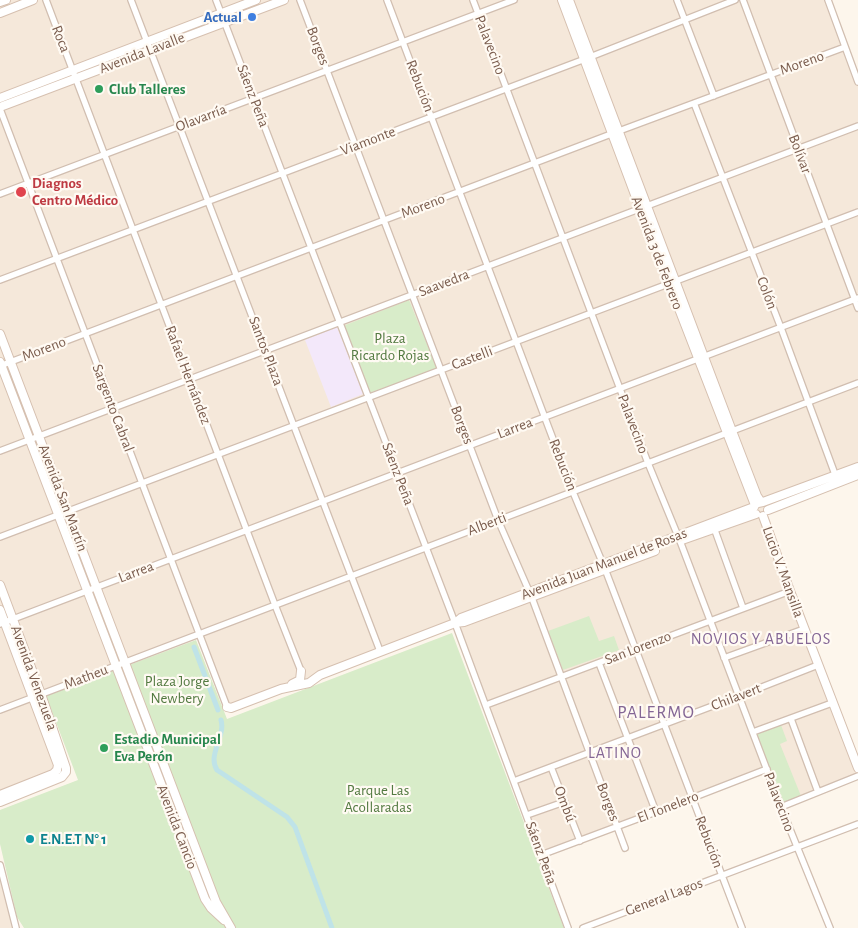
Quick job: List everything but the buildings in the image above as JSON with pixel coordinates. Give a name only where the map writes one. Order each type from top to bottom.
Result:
[{"type":"street","points":[[0,2],[6,0]]},
{"type":"street","points":[[0,13],[33,0]]},
{"type":"street","name":"Roca","points":[[46,0],[76,79]]},
{"type":"street","name":"Santos Plaza","points":[[131,0],[380,651]]},
{"type":"street","name":"Sáenz Peña","points":[[216,0],[455,623],[568,928]]},
{"type":"street","name":"Avenida Lavalle","points":[[0,98],[256,0]]},
{"type":"street","name":"Avenida Lavalle","points":[[0,108],[284,0]]},
{"type":"street","name":"Borges","points":[[300,0],[498,520],[530,595],[625,848]]},
{"type":"street","name":"Rebución","points":[[387,0],[573,492],[604,567],[742,928]]},
{"type":"street","name":"Palavecino","points":[[473,0],[648,463],[679,539],[796,847],[830,928]]},
{"type":"street","name":"Olavarría","points":[[0,194],[514,0]]},
{"type":"street","name":"Avenida 3 de Febrero","points":[[562,0],[573,18]]},
{"type":"street","name":"Avenida 3 de Febrero","points":[[569,0],[573,18],[615,133],[729,432],[758,496],[760,508]]},
{"type":"street","points":[[677,0],[714,96]]},
{"type":"street","name":"Viamonte","points":[[0,280],[588,58],[735,0]]},
{"type":"street","name":"Bolívar","points":[[743,0],[858,308]]},
{"type":"street","points":[[828,0],[858,82]]},
{"type":"street","name":"Moreno","points":[[0,364],[11,362],[845,47]]},
{"type":"street","name":"Rafael Hernández","points":[[76,79],[274,605],[301,671]]},
{"type":"street","name":"Colón","points":[[694,103],[837,479]]},
{"type":"street","name":"Sargento Cabral","points":[[0,108],[227,707]]},
{"type":"street","name":"Saavedra","points":[[0,451],[858,126]]},
{"type":"street","name":"Castelli","points":[[0,537],[858,212]]},
{"type":"street","name":"Larrea","points":[[2,623],[856,299]]},
{"type":"street","name":"Avenida San Martín","points":[[0,334],[125,662]]},
{"type":"street","name":"Avenida San Martín","points":[[0,364],[116,666]]},
{"type":"street","name":"Alberti","points":[[116,666],[858,383]]},
{"type":"street","name":"Avenida Juan Manuel de Rosas","points":[[227,707],[232,708],[281,689],[309,683],[320,675],[380,651],[455,623],[464,622],[530,595],[837,479],[858,468]]},
{"type":"street","name":"Avenida Juan Manuel de Rosas","points":[[837,479],[858,475]]},
{"type":"street","name":"Lucio V. Mansilla","points":[[760,508],[832,704],[858,768]]},
{"type":"street","points":[[714,526],[743,608]]},
{"type":"street","name":"Avenida Venezuela","points":[[0,586],[66,765],[63,772]]},
{"type":"street","name":"San Lorenzo","points":[[486,705],[790,591]]},
{"type":"street","name":"Avenida Venezuela","points":[[0,610],[2,623],[33,697],[58,765],[63,772]]},
{"type":"street","points":[[724,658],[804,629]]},
{"type":"street","name":"Avenida Cancio","points":[[125,662],[216,902],[230,926]]},
{"type":"street","points":[[599,663],[656,812]]},
{"type":"street","name":"Chilavert","points":[[514,781],[818,665]]},
{"type":"street","name":"Avenida Cancio","points":[[116,666],[205,900],[230,926]]},
{"type":"street","name":"Matheu","points":[[0,710],[116,666]]},
{"type":"street","points":[[281,689],[300,680],[301,671],[310,676],[320,675]]},
{"type":"street","points":[[753,732],[832,704]]},
{"type":"street","points":[[791,718],[818,792]]},
{"type":"street","name":"Ombú","points":[[551,767],[580,841]]},
{"type":"street","name":"El Tonelero","points":[[541,855],[767,769]]},
{"type":"street","points":[[0,795],[53,774],[63,772]]},
{"type":"street","points":[[0,802],[62,777],[63,772]]},
{"type":"street","points":[[781,807],[858,776]]},
{"type":"street","points":[[526,816],[564,802]]},
{"type":"street","points":[[176,827],[186,823]]},
{"type":"street","name":"General Lagos","points":[[583,928],[858,824]]},
{"type":"street","points":[[0,865],[16,928]]},
{"type":"street","points":[[0,903],[8,900]]},
{"type":"shaded area","points":[[0,0],[828,0],[858,82],[858,467],[765,504],[768,508],[766,514],[858,768],[858,776],[781,807],[767,769],[541,855],[455,623],[309,683],[227,707],[199,634],[33,697],[58,768],[0,795]]},
{"type":"shaded area","points":[[337,327],[363,394],[331,407],[305,340]]},
{"type":"shaded area","points":[[0,865],[16,928],[0,928]]},
{"type":"green space","name":"Plaza Ricardo Rojas","points":[[409,300],[437,369],[369,393],[343,326]]},
{"type":"green space","points":[[37,441],[62,506],[58,507],[33,443]]},
{"type":"green space","points":[[589,616],[599,641],[614,636],[619,650],[563,670],[548,631]]},
{"type":"green space","name":"Parque Las Acollaradas","points":[[452,633],[564,928],[24,928],[17,917],[0,844],[0,810],[78,780],[46,696],[196,640],[227,719]]},
{"type":"green space","points":[[781,725],[787,741],[780,744],[801,796],[783,803],[756,734]]},
{"type":"waterway","points":[[194,647],[218,710]]},
{"type":"waterway","points":[[221,720],[221,732],[214,758],[217,770],[287,817],[295,827],[332,928]]},
{"type":"place","name":"Actual","points":[[252,17]]},
{"type":"place","name":"Club Talleres","points":[[99,89]]},
{"type":"place","name":"Diagnos Centro Médico","points":[[21,192]]},
{"type":"place","name":"Estadio Municipal Eva Perón","points":[[104,748]]},
{"type":"place","name":"E.N.E.T N° 1","points":[[30,839]]},
{"type":"district","name":"NOVIOS Y ABUELOS","points":[[761,639]]},
{"type":"district","name":"PALERMO","points":[[656,713]]},
{"type":"district","name":"LATINO","points":[[615,753]]},
{"type":"park label","name":"Plaza Jorge Newbery","points":[[177,690]]}]
